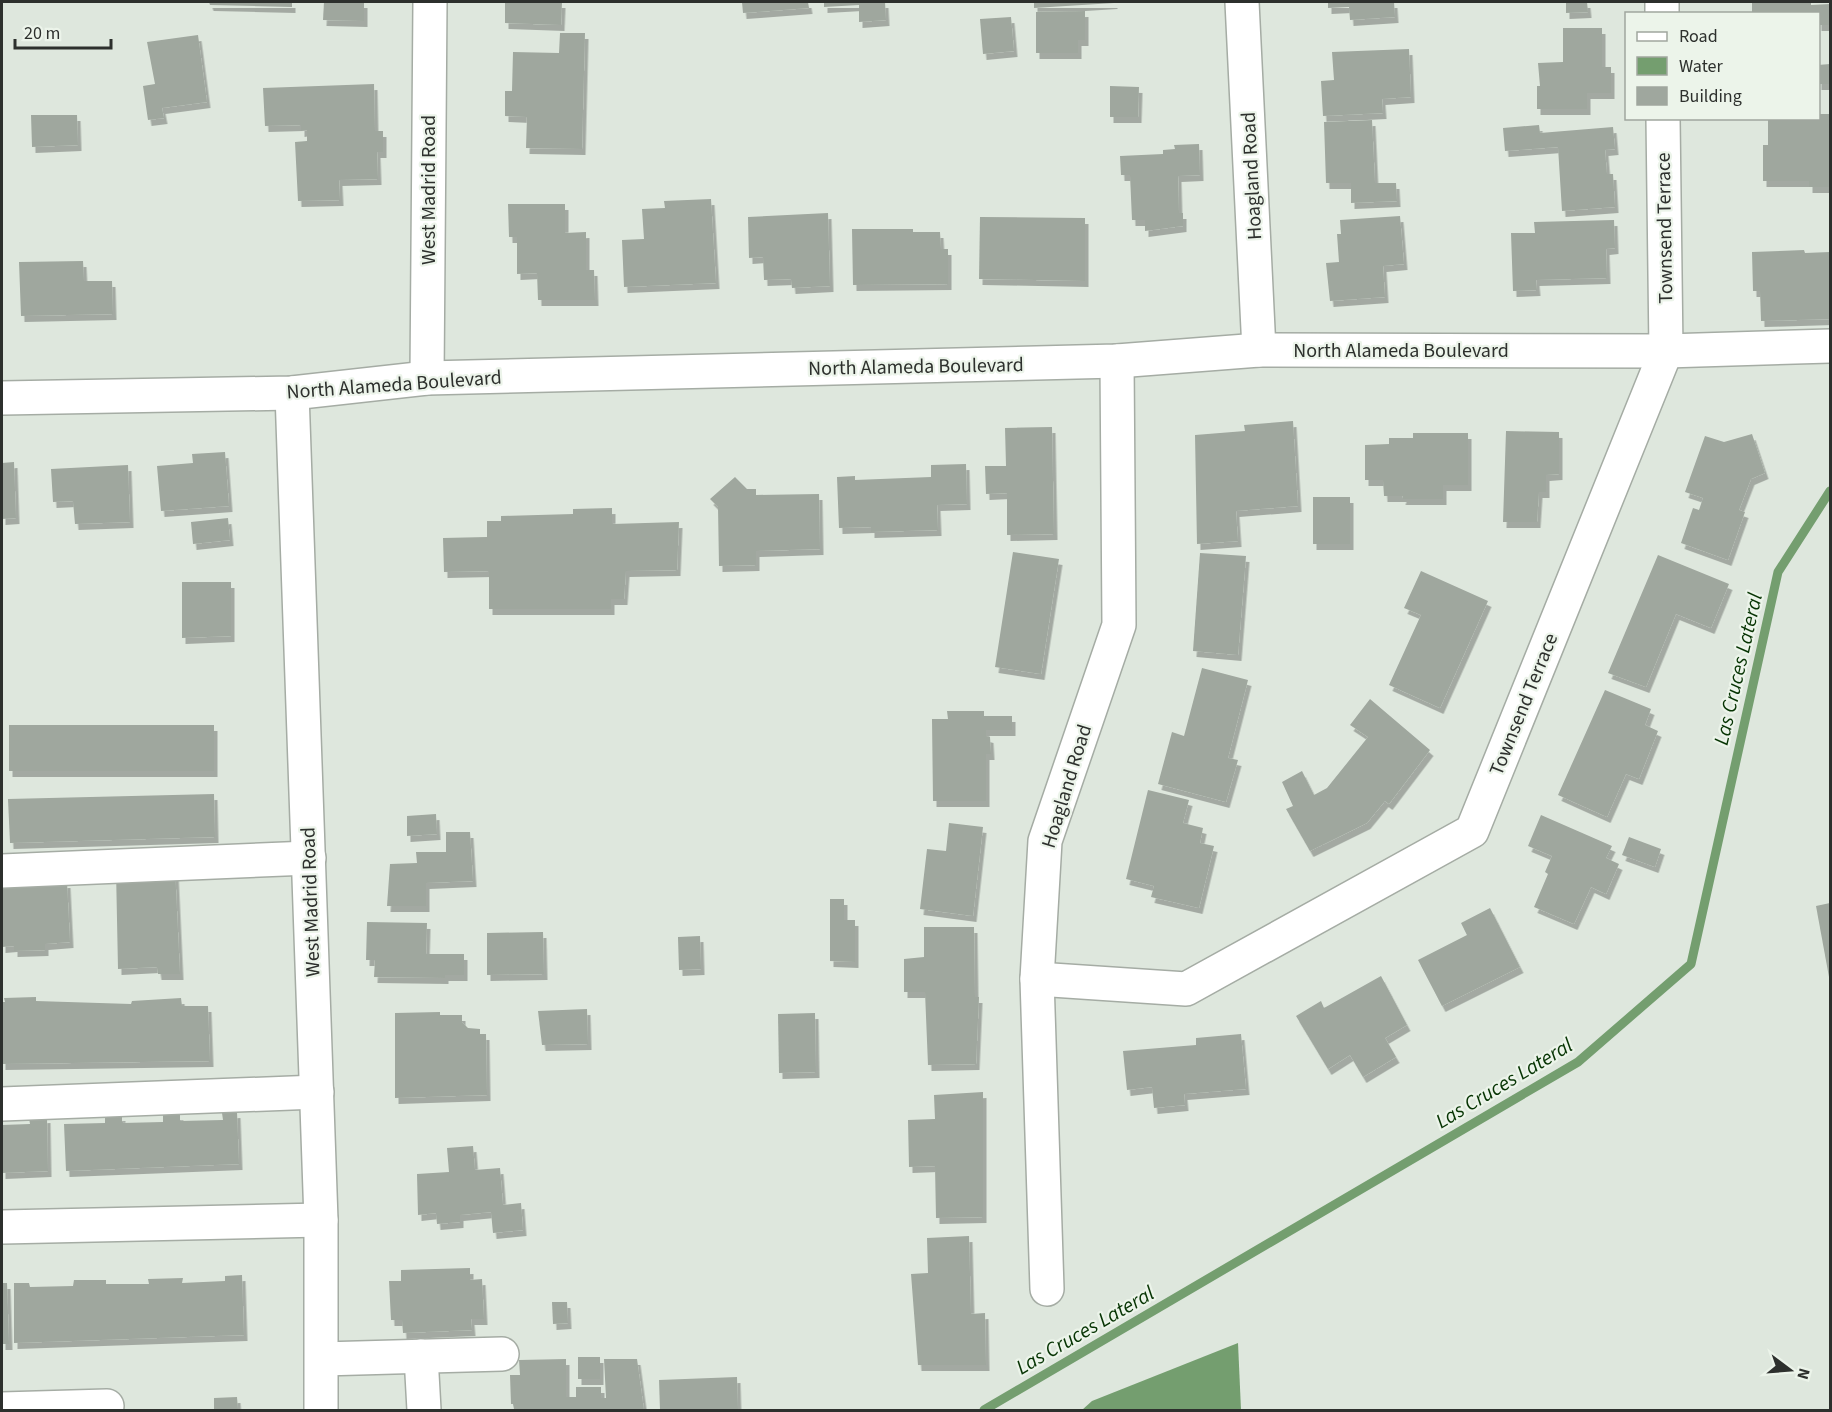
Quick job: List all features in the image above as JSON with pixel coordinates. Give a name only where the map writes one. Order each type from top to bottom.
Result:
[{"type":"street","name":"West Madrid Road","points":[[427,378],[430,2]]},
{"type":"street","name":"Hoagland Road","points":[[1242,2],[1259,350]]},
{"type":"street","name":"Townsend Terrace","points":[[1037,979],[1186,989],[1472,831],[1666,351],[1663,120]]},
{"type":"street","name":"North Alameda Boulevard","points":[[2,398],[292,393],[427,378],[1117,361],[1259,350],[1666,351],[1830,346]]},
{"type":"street","name":"Hoagland Road","points":[[1047,1289],[1037,979],[1045,841],[1119,625],[1117,361]]},
{"type":"street","name":"West Madrid Road","points":[[292,393],[321,1220],[321,1410]]},
{"type":"street","points":[[2,871],[309,858]]},
{"type":"street","points":[[2,1104],[317,1092]]},
{"type":"street","points":[[2,1227],[321,1220]]},
{"type":"street","points":[[322,1359],[502,1354]]},
{"type":"street","points":[[421,1356],[424,1410]]},
{"type":"street","points":[[2,1409],[107,1406]]},
{"type":"water","points":[[1238,1343],[1241,1410],[1082,1410],[1092,1401]]},
{"type":"building","points":[[209,2],[292,2],[292,7],[210,5]]},
{"type":"building","points":[[324,2],[364,2],[364,21],[323,20]]},
{"type":"building","points":[[505,2],[562,2],[561,25],[505,23]]},
{"type":"building","points":[[742,2],[808,2],[809,8],[743,13]]},
{"type":"building","points":[[824,2],[885,2],[886,20],[859,22],[859,5],[824,7]]},
{"type":"building","points":[[1034,2],[1114,2],[1114,3],[1034,8]]},
{"type":"building","points":[[1328,2],[1394,2],[1395,17],[1350,20],[1349,7],[1328,8]]},
{"type":"building","points":[[1566,2],[1587,2],[1588,12],[1566,13]]},
{"type":"building","points":[[1752,3],[1830,4],[1830,25],[1820,25],[1820,12],[1752,12]]},
{"type":"building","points":[[1085,11],[1085,40],[1078,40],[1078,53],[1036,53],[1036,12]]},
{"type":"building","points":[[1011,17],[1014,51],[983,54],[980,19]]},
{"type":"building","points":[[1563,28],[1602,28],[1602,67],[1611,67],[1611,93],[1587,93],[1587,109],[1537,109],[1537,86],[1540,86],[1538,63],[1563,62]]},
{"type":"building","points":[[560,33],[585,33],[582,149],[526,148],[527,117],[505,116],[505,91],[512,91],[513,52],[559,53]]},
{"type":"building","points":[[198,35],[207,102],[162,108],[164,118],[148,120],[143,86],[155,84],[147,42]]},
{"type":"building","points":[[1409,49],[1411,97],[1382,99],[1383,113],[1323,116],[1321,81],[1334,80],[1332,52]]},
{"type":"building","points":[[1830,64],[1830,84],[1820,84],[1820,65]]},
{"type":"building","points":[[374,84],[375,131],[383,131],[383,152],[377,152],[378,179],[339,180],[340,200],[298,201],[295,142],[307,141],[307,130],[301,131],[301,125],[265,126],[263,88]]},
{"type":"building","points":[[1110,86],[1139,87],[1138,117],[1110,117]]},
{"type":"building","points":[[1820,114],[1830,114],[1830,187],[1809,187],[1809,181],[1763,181],[1763,145],[1768,145],[1768,120],[1820,120]]},
{"type":"building","points":[[31,115],[77,115],[78,145],[32,147]]},
{"type":"building","points":[[1372,120],[1375,183],[1396,183],[1397,201],[1351,203],[1351,183],[1326,183],[1324,122]]},
{"type":"building","points":[[1539,125],[1540,133],[1613,127],[1615,149],[1605,150],[1607,174],[1613,174],[1615,207],[1562,211],[1558,147],[1505,151],[1503,128]]},
{"type":"building","points":[[1199,144],[1200,175],[1178,176],[1179,213],[1183,213],[1183,226],[1145,231],[1145,220],[1132,220],[1130,175],[1121,175],[1120,156],[1163,154],[1163,150],[1175,149],[1174,145]]},
{"type":"building","points":[[711,199],[716,283],[624,287],[622,240],[644,239],[642,209],[665,208],[664,201]]},
{"type":"building","points":[[508,204],[565,204],[565,233],[586,232],[586,270],[594,270],[595,300],[538,300],[537,273],[517,274],[517,237],[509,237]]},
{"type":"building","points":[[828,213],[830,286],[792,288],[791,279],[764,280],[763,257],[749,258],[748,217]]},
{"type":"building","points":[[1400,216],[1404,264],[1383,266],[1385,297],[1330,301],[1326,263],[1339,262],[1337,234],[1341,234],[1340,220]]},
{"type":"building","points":[[980,217],[1085,218],[1085,281],[979,279]]},
{"type":"building","points":[[1614,220],[1615,248],[1606,249],[1607,278],[1536,280],[1537,290],[1513,291],[1511,233],[1535,233],[1534,222]]},
{"type":"building","points":[[852,229],[913,229],[913,232],[940,232],[941,249],[948,249],[948,284],[853,285]]},
{"type":"building","points":[[1804,250],[1805,253],[1830,252],[1830,319],[1761,321],[1760,291],[1753,291],[1752,252]]},
{"type":"building","points":[[83,261],[84,281],[112,281],[113,314],[21,316],[19,262]]},
{"type":"building","points":[[1293,421],[1298,506],[1236,511],[1238,541],[1197,544],[1195,435],[1245,431],[1244,425]]},
{"type":"building","points":[[1052,427],[1054,534],[1007,535],[1007,493],[986,494],[985,466],[1006,466],[1005,428]]},
{"type":"building","points":[[1506,431],[1559,432],[1559,474],[1546,475],[1546,492],[1539,492],[1537,522],[1503,522]]},
{"type":"building","points":[[1413,433],[1468,433],[1468,485],[1443,485],[1443,499],[1402,499],[1403,496],[1384,496],[1383,480],[1365,480],[1365,445],[1389,444],[1389,438],[1413,438]]},
{"type":"building","points":[[1752,434],[1765,473],[1751,479],[1739,510],[1745,512],[1728,560],[1681,543],[1693,508],[1699,510],[1703,498],[1685,492],[1705,436],[1724,442]]},
{"type":"building","points":[[225,452],[229,506],[161,511],[157,466],[193,463],[192,454]]},
{"type":"building","points":[[14,462],[16,518],[2,519],[2,463]]},
{"type":"building","points":[[966,464],[967,504],[937,505],[938,530],[871,532],[871,527],[839,528],[837,477],[855,476],[855,480],[931,477],[931,465]]},
{"type":"building","points":[[128,465],[130,522],[75,524],[73,501],[53,502],[51,469]]},
{"type":"building","points":[[735,477],[747,489],[756,489],[756,495],[819,494],[820,549],[756,551],[756,565],[719,566],[718,507],[710,499]]},
{"type":"building","points":[[1313,497],[1350,497],[1350,544],[1313,544]]},
{"type":"building","points":[[612,508],[612,524],[679,522],[677,570],[626,571],[624,599],[611,599],[611,609],[489,609],[489,571],[444,572],[443,538],[487,537],[487,521],[501,521],[501,516],[573,514],[573,509]]},
{"type":"building","points":[[228,518],[230,540],[193,544],[191,522]]},
{"type":"building","points":[[1013,552],[1059,559],[1041,674],[995,667]]},
{"type":"building","points":[[1200,553],[1246,556],[1238,655],[1193,651]]},
{"type":"building","points":[[1658,555],[1729,584],[1711,628],[1676,614],[1646,687],[1608,673]]},
{"type":"building","points":[[1421,571],[1488,601],[1440,708],[1389,685],[1421,615],[1404,608]]},
{"type":"building","points":[[182,582],[231,582],[231,636],[182,638]]},
{"type":"building","points":[[1202,668],[1248,680],[1228,758],[1238,760],[1226,802],[1158,784],[1172,732],[1184,736]]},
{"type":"building","points":[[1605,690],[1651,709],[1645,725],[1658,731],[1639,779],[1626,774],[1607,817],[1558,795]]},
{"type":"building","points":[[1370,699],[1430,750],[1389,804],[1385,801],[1367,823],[1310,851],[1286,809],[1293,806],[1282,782],[1302,771],[1314,795],[1327,788],[1368,737],[1350,725]]},
{"type":"building","points":[[947,711],[984,711],[984,716],[1012,716],[1012,730],[986,730],[986,736],[990,737],[991,754],[986,754],[986,801],[933,801],[932,719],[948,719]]},
{"type":"building","points":[[9,725],[214,725],[214,771],[9,771]]},
{"type":"building","points":[[1148,790],[1189,800],[1183,823],[1203,828],[1200,843],[1214,846],[1199,908],[1151,897],[1154,886],[1126,879]]},
{"type":"building","points":[[214,794],[215,837],[10,843],[8,799]]},
{"type":"building","points":[[436,814],[437,834],[407,836],[407,816]]},
{"type":"building","points":[[1541,815],[1612,846],[1606,858],[1619,864],[1606,894],[1591,887],[1574,924],[1534,907],[1548,874],[1545,872],[1552,856],[1528,846]]},
{"type":"building","points":[[949,823],[983,827],[973,916],[920,909],[927,849],[946,851]]},
{"type":"building","points":[[446,832],[470,832],[473,881],[426,883],[426,906],[387,906],[390,864],[417,863],[416,852],[446,852]]},
{"type":"building","points":[[1629,837],[1661,849],[1655,867],[1622,855]]},
{"type":"building","points":[[175,868],[180,974],[158,974],[157,967],[118,969],[116,870]]},
{"type":"building","points":[[67,882],[70,942],[45,944],[45,950],[14,951],[14,946],[2,947],[2,884]]},
{"type":"building","points":[[830,899],[844,899],[844,920],[855,920],[855,962],[830,961]]},
{"type":"building","points":[[1830,903],[1830,977],[1829,977],[1816,906]]},
{"type":"building","points":[[1490,908],[1520,967],[1442,1006],[1418,960],[1467,935],[1461,923]]},
{"type":"building","points":[[367,922],[427,923],[426,954],[464,954],[464,975],[445,975],[445,978],[374,977],[375,960],[366,960]]},
{"type":"building","points":[[924,927],[974,927],[975,997],[979,997],[976,1064],[928,1065],[925,992],[904,992],[904,959],[924,957]]},
{"type":"building","points":[[543,932],[544,974],[487,975],[487,933]]},
{"type":"building","points":[[700,936],[701,969],[679,970],[678,937]]},
{"type":"building","points":[[1381,976],[1407,1025],[1385,1038],[1396,1057],[1363,1077],[1350,1055],[1328,1069],[1296,1016],[1321,1001],[1324,1008]]},
{"type":"building","points":[[36,997],[36,1001],[131,1004],[132,1001],[181,998],[182,1006],[208,1006],[210,1061],[2,1064],[2,1002],[5,1002],[4,998]]},
{"type":"building","points":[[587,1009],[588,1044],[542,1045],[538,1011]]},
{"type":"building","points":[[440,1012],[440,1015],[462,1015],[462,1022],[468,1028],[480,1029],[480,1034],[486,1034],[487,1095],[395,1098],[395,1013]]},
{"type":"building","points":[[815,1013],[816,1072],[779,1073],[778,1014]]},
{"type":"building","points":[[1241,1034],[1246,1089],[1184,1094],[1185,1105],[1154,1108],[1152,1087],[1127,1090],[1123,1051],[1196,1045],[1196,1038]]},
{"type":"building","points":[[983,1092],[983,1217],[936,1218],[935,1166],[909,1167],[908,1120],[935,1119],[934,1095]]},
{"type":"building","points":[[237,1112],[239,1164],[66,1171],[64,1124],[105,1123],[105,1116],[122,1115],[122,1123],[163,1122],[163,1115],[180,1114],[180,1121],[223,1120],[222,1113]]},
{"type":"building","points":[[47,1117],[48,1171],[2,1173],[2,1125],[30,1124],[29,1118]]},
{"type":"building","points":[[473,1146],[475,1170],[500,1168],[503,1205],[521,1203],[523,1230],[493,1233],[491,1212],[460,1215],[460,1222],[437,1224],[436,1213],[418,1215],[417,1174],[449,1172],[447,1148]]},
{"type":"building","points":[[969,1236],[971,1314],[985,1313],[986,1365],[918,1365],[911,1274],[928,1273],[927,1238]]},
{"type":"building","points":[[470,1268],[470,1280],[482,1279],[484,1319],[471,1319],[472,1330],[403,1333],[402,1320],[391,1320],[389,1281],[401,1281],[401,1270]]},
{"type":"building","points":[[242,1275],[244,1335],[14,1343],[14,1283],[29,1283],[30,1287],[73,1286],[74,1280],[106,1280],[106,1284],[149,1284],[148,1279],[183,1278],[182,1283],[225,1281],[225,1276]]},
{"type":"building","points":[[2,1283],[7,1283],[9,1344],[2,1344]]},
{"type":"building","points":[[552,1302],[567,1302],[568,1323],[553,1324]]},
{"type":"building","points":[[578,1357],[600,1357],[600,1379],[578,1379]]},
{"type":"building","points":[[566,1359],[566,1397],[576,1397],[576,1387],[601,1387],[601,1398],[606,1398],[604,1359],[637,1359],[644,1410],[514,1409],[511,1404],[510,1375],[520,1375],[519,1360]]},
{"type":"building","points":[[737,1377],[738,1410],[660,1410],[659,1380]]},
{"type":"building","points":[[237,1397],[238,1410],[214,1410],[214,1398]]},
{"type":"waterway","name":"Las Cruces Lateral","points":[[984,1410],[1578,1062],[1691,964],[1778,572],[1830,491]]}]
